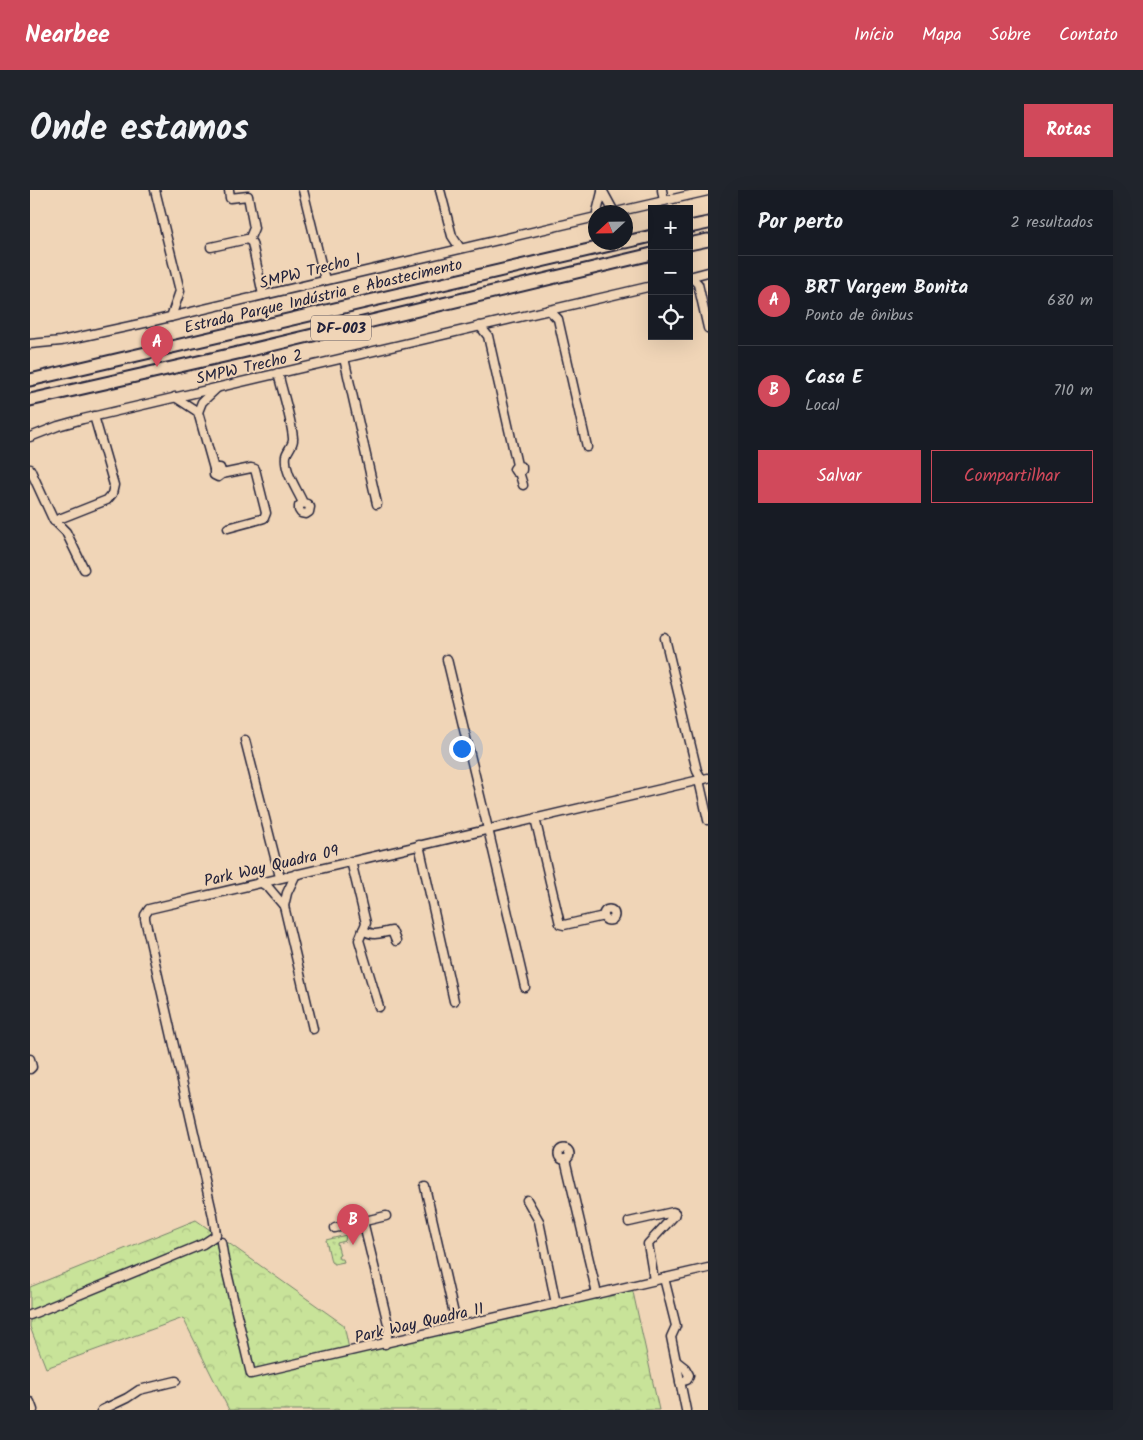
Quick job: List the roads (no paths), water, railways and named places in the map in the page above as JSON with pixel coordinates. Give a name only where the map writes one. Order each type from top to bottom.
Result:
[{"type":"highway","points":[[693,226],[708,223]]},
{"type":"highway","name":"Estrada Parque Indústria e Abastecimento","points":[[633,240],[648,237]]},
{"type":"highway","points":[[693,244],[708,240]]},
{"type":"highway","points":[[693,244],[708,245]]},
{"type":"highway","name":"Estrada Parque Indústria e Abastecimento","points":[[30,380],[590,250]]},
{"type":"highway","name":"DF-003","points":[[30,400],[242,352],[648,255]]},
{"type":"street","points":[[155,190],[180,291],[171,317]]},
{"type":"street","points":[[229,190],[230,198],[248,196],[254,228],[250,240],[263,295]]},
{"type":"street","points":[[303,190],[325,280]]},
{"type":"street","points":[[440,190],[452,236],[460,248]]},
{"type":"street","points":[[662,190],[664,201]]},
{"type":"street","points":[[633,208],[708,190]]},
{"type":"street","points":[[599,205],[602,191]]},
{"type":"street","points":[[602,191],[611,205]]},
{"type":"street","name":"SMPW Trecho 1","points":[[30,344],[61,341],[171,317],[588,219]]},
{"type":"street","points":[[450,250],[452,236]]},
{"type":"street","points":[[211,247],[247,239],[250,240]]},
{"type":"street","points":[[698,284],[705,273]]},
{"type":"street","points":[[693,280],[698,284],[708,328]]},
{"type":"street","name":"SMPW Trecho 2","points":[[30,437],[58,426],[94,416],[648,287]]},
{"type":"street","points":[[561,308],[558,318],[587,447]]},
{"type":"street","points":[[549,310],[558,318]]},
{"type":"street","points":[[489,324],[488,335],[523,485]]},
{"type":"street","points":[[480,326],[488,335]]},
{"type":"street","points":[[344,358],[377,504]]},
{"type":"street","points":[[278,373],[293,440],[287,454],[287,459],[292,484],[299,493],[303,503]]},
{"type":"street","points":[[252,379],[259,382],[270,380],[280,383]]},
{"type":"street","points":[[198,412],[205,399],[218,387]]},
{"type":"street","points":[[175,397],[198,412],[214,470],[220,468],[222,474],[251,468],[255,469],[266,513],[264,518],[228,528]]},
{"type":"street","points":[[54,521],[107,500],[112,494],[114,485],[94,416]]},
{"type":"street","points":[[30,469],[54,521],[66,532],[84,569]]},
{"type":"street","points":[[665,638],[697,771],[701,780],[708,820]]},
{"type":"street","points":[[447,660],[525,987]]},
{"type":"street","points":[[245,740],[280,877]]},
{"type":"street","name":"Park Way Quadra 09","points":[[217,1238],[145,918],[147,912],[152,908],[351,860],[701,780]]},
{"type":"street","points":[[535,818],[559,922],[564,925],[604,916]]},
{"type":"street","points":[[418,845],[454,1001]]},
{"type":"street","points":[[351,860],[366,926],[359,940],[379,1007]]},
{"type":"street","points":[[284,906],[287,893],[296,874]]},
{"type":"street","points":[[260,882],[276,895],[284,906],[313,1029]]},
{"type":"street","points":[[276,895],[287,893]]},
{"type":"street","points":[[363,930],[370,935],[392,931],[396,940]]},
{"type":"street","points":[[30,1059],[32,1066],[30,1069]]},
{"type":"street","points":[[565,1159],[598,1294]]},
{"type":"street","points":[[425,1187],[457,1327]]},
{"type":"street","points":[[528,1200],[539,1221],[556,1304]]},
{"type":"street","points":[[629,1222],[675,1213],[648,1244],[654,1280]]},
{"type":"street","points":[[335,1228],[386,1216]]},
{"type":"street","points":[[363,1221],[389,1328],[385,1344]]},
{"type":"street","points":[[30,1315],[217,1238]]},
{"type":"street","name":"Park Way Quadra 11","points":[[217,1238],[251,1374],[708,1268]]},
{"type":"street","points":[[664,1278],[676,1326],[672,1338],[686,1410]]},
{"type":"street","points":[[389,1328],[405,1339]]},
{"type":"street","points":[[102,1410],[128,1398],[139,1390],[176,1381]]},
{"type":"street","points":[[30,1402],[33,1410]]},
{"type":"place","name":"BRT Vargem Bonita","points":[[157,367]]},
{"type":"place","name":"Casa E","points":[[353,1245]]}]
